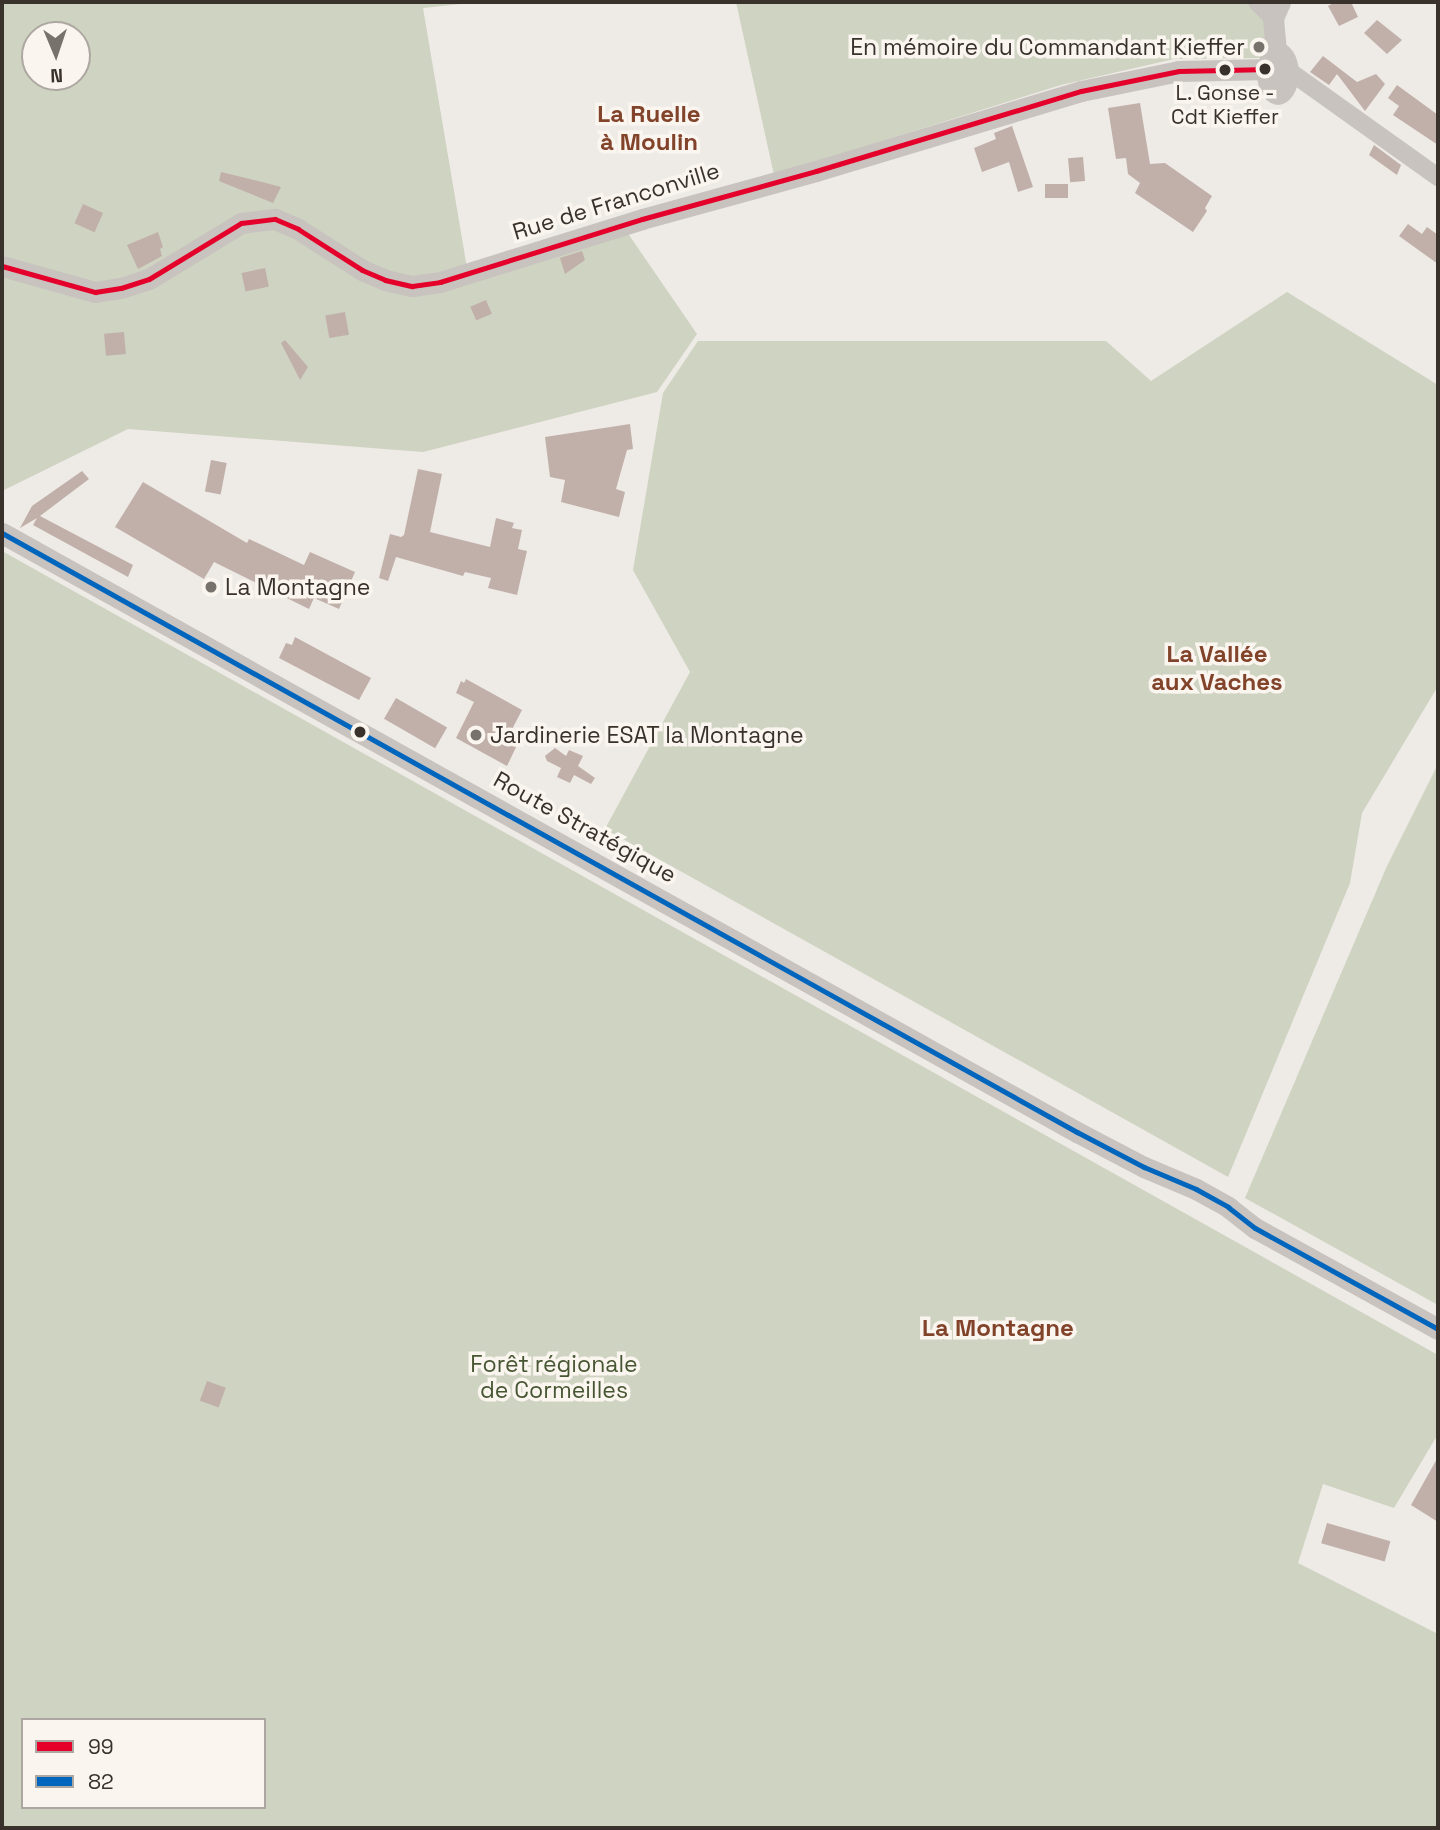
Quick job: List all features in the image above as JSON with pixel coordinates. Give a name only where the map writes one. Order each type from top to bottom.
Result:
[{"type":"street","points":[[1257,2],[1276,10],[1274,63],[1438,177]]},
{"type":"street","name":"Rue de Franconville","points":[[2,266],[94,292],[121,288],[149,279],[241,223],[275,219],[298,229],[362,270],[385,281],[412,286],[440,282],[642,219],[816,171],[1081,91],[1179,71],[1247,69],[1274,63]]},
{"type":"street","name":"Route Stratégique","points":[[2,533],[1144,1167],[1197,1204],[1222,1217],[1255,1228],[1438,1329]]},
{"type":"green space","points":[[2,2],[479,2],[423,8],[467,268],[618,219],[697,334],[657,392],[423,452],[128,429],[2,491]]},
{"type":"green space","points":[[736,2],[1250,2],[1268,27],[1269,49],[1260,58],[1174,59],[1061,85],[774,175]]},
{"type":"green space","points":[[1287,292],[1438,385],[1438,686],[1362,813],[1350,883],[1228,1177],[605,829],[690,672],[633,570],[663,393],[698,341],[1106,341],[1151,381]]},
{"type":"green space","name":"Forêt régionale de Cormeilles","points":[[2,551],[1438,1355],[1438,1434],[1394,1508],[1323,1484],[1298,1563],[1438,1634],[1438,1828],[2,1828]]},
{"type":"green space","points":[[1438,764],[1438,1305],[1245,1198],[1387,866]]},
{"type":"building","points":[[1335,2],[1351,2],[1358,17],[1339,26],[1328,6]]},
{"type":"building","points":[[1377,20],[1402,40],[1387,54],[1364,33]]},
{"type":"building","points":[[1323,56],[1357,82],[1376,74],[1385,84],[1365,111],[1337,74],[1329,85],[1310,72]]},
{"type":"building","points":[[1397,85],[1438,115],[1438,145],[1393,115],[1399,106],[1388,98]]},
{"type":"building","points":[[1140,103],[1150,164],[1165,163],[1212,196],[1205,208],[1207,211],[1193,232],[1135,193],[1140,183],[1128,174],[1126,158],[1116,159],[1108,108]]},
{"type":"building","points":[[1012,126],[1033,187],[1018,192],[1009,162],[982,172],[974,148],[996,139],[994,133]]},
{"type":"building","points":[[1374,145],[1401,165],[1397,175],[1369,155]]},
{"type":"building","points":[[1083,157],[1085,181],[1070,182],[1068,158]]},
{"type":"building","points":[[221,172],[281,187],[273,203],[219,181]]},
{"type":"building","points":[[1045,184],[1068,184],[1068,198],[1045,198]]},
{"type":"building","points":[[83,204],[103,213],[95,232],[74,223]]},
{"type":"building","points":[[1408,224],[1422,234],[1427,227],[1438,235],[1438,264],[1399,236]]},
{"type":"building","points":[[158,232],[163,247],[160,249],[162,256],[138,269],[127,245]]},
{"type":"building","points":[[582,251],[585,260],[565,274],[560,258]]},
{"type":"building","points":[[265,268],[269,287],[245,292],[242,273]]},
{"type":"building","points":[[486,300],[492,314],[476,320],[470,307]]},
{"type":"building","points":[[345,312],[349,335],[329,338],[325,315]]},
{"type":"building","points":[[124,332],[126,354],[106,356],[104,334]]},
{"type":"building","points":[[285,340],[308,367],[300,380],[281,343]]},
{"type":"building","points":[[630,424],[633,449],[627,450],[616,489],[625,492],[619,517],[561,502],[565,480],[550,477],[545,437]]},
{"type":"building","points":[[211,460],[227,463],[221,494],[205,491]]},
{"type":"building","points":[[418,469],[442,474],[430,532],[490,547],[496,518],[514,523],[512,528],[522,530],[518,549],[527,551],[517,595],[488,588],[491,578],[465,572],[463,576],[396,557],[388,581],[379,578],[390,534],[401,537],[404,535]]},
{"type":"building","points":[[82,471],[89,479],[40,516],[133,565],[128,577],[33,525],[37,518],[20,528],[32,506]]},
{"type":"building","points":[[143,482],[247,543],[249,539],[304,565],[310,552],[355,572],[339,609],[314,598],[309,609],[214,562],[204,579],[115,527]]},
{"type":"building","points":[[295,637],[371,678],[359,700],[279,658],[286,643],[292,645]]},
{"type":"building","points":[[466,679],[522,710],[507,739],[517,745],[507,766],[456,738],[474,702],[456,693],[461,681],[464,683]]},
{"type":"building","points":[[396,698],[447,728],[435,748],[384,719]]},
{"type":"building","points":[[555,748],[566,756],[569,750],[583,756],[578,766],[595,778],[591,784],[574,775],[570,783],[557,777],[561,768],[547,761],[545,756]]},
{"type":"building","points":[[207,1381],[226,1388],[219,1408],[200,1401]]},
{"type":"building","points":[[1438,1457],[1438,1522],[1411,1505]]},
{"type":"building","points":[[1327,1523],[1390,1541],[1385,1561],[1321,1543]]},
{"type":"transit line","name":"99","points":[[2,266],[95,292],[121,288],[149,279],[241,223],[275,219],[298,229],[362,270],[385,280],[412,286],[440,282],[642,219],[816,171],[1081,91],[1179,71],[1270,69]]},
{"type":"transit line","name":"82","points":[[2,533],[1077,1132],[1144,1167],[1196,1189],[1228,1207],[1255,1228],[1438,1329]]},
{"type":"place","name":"En mémoire du Commandant Kieffer","points":[[1259,47]]},
{"type":"place","name":"L. Gonse - Cdt Kieffer","points":[[1225,70]]},
{"type":"place","name":"La Montagne","points":[[211,587]]},
{"type":"place","name":"Jardinerie ESAT la Montagne","points":[[476,735]]},
{"type":"district","name":"La Ruelle à Moulin","points":[[649,128]]},
{"type":"district","name":"La Vallée aux Vaches","points":[[1217,668]]},
{"type":"district","name":"La Montagne","points":[[998,1328]]}]
